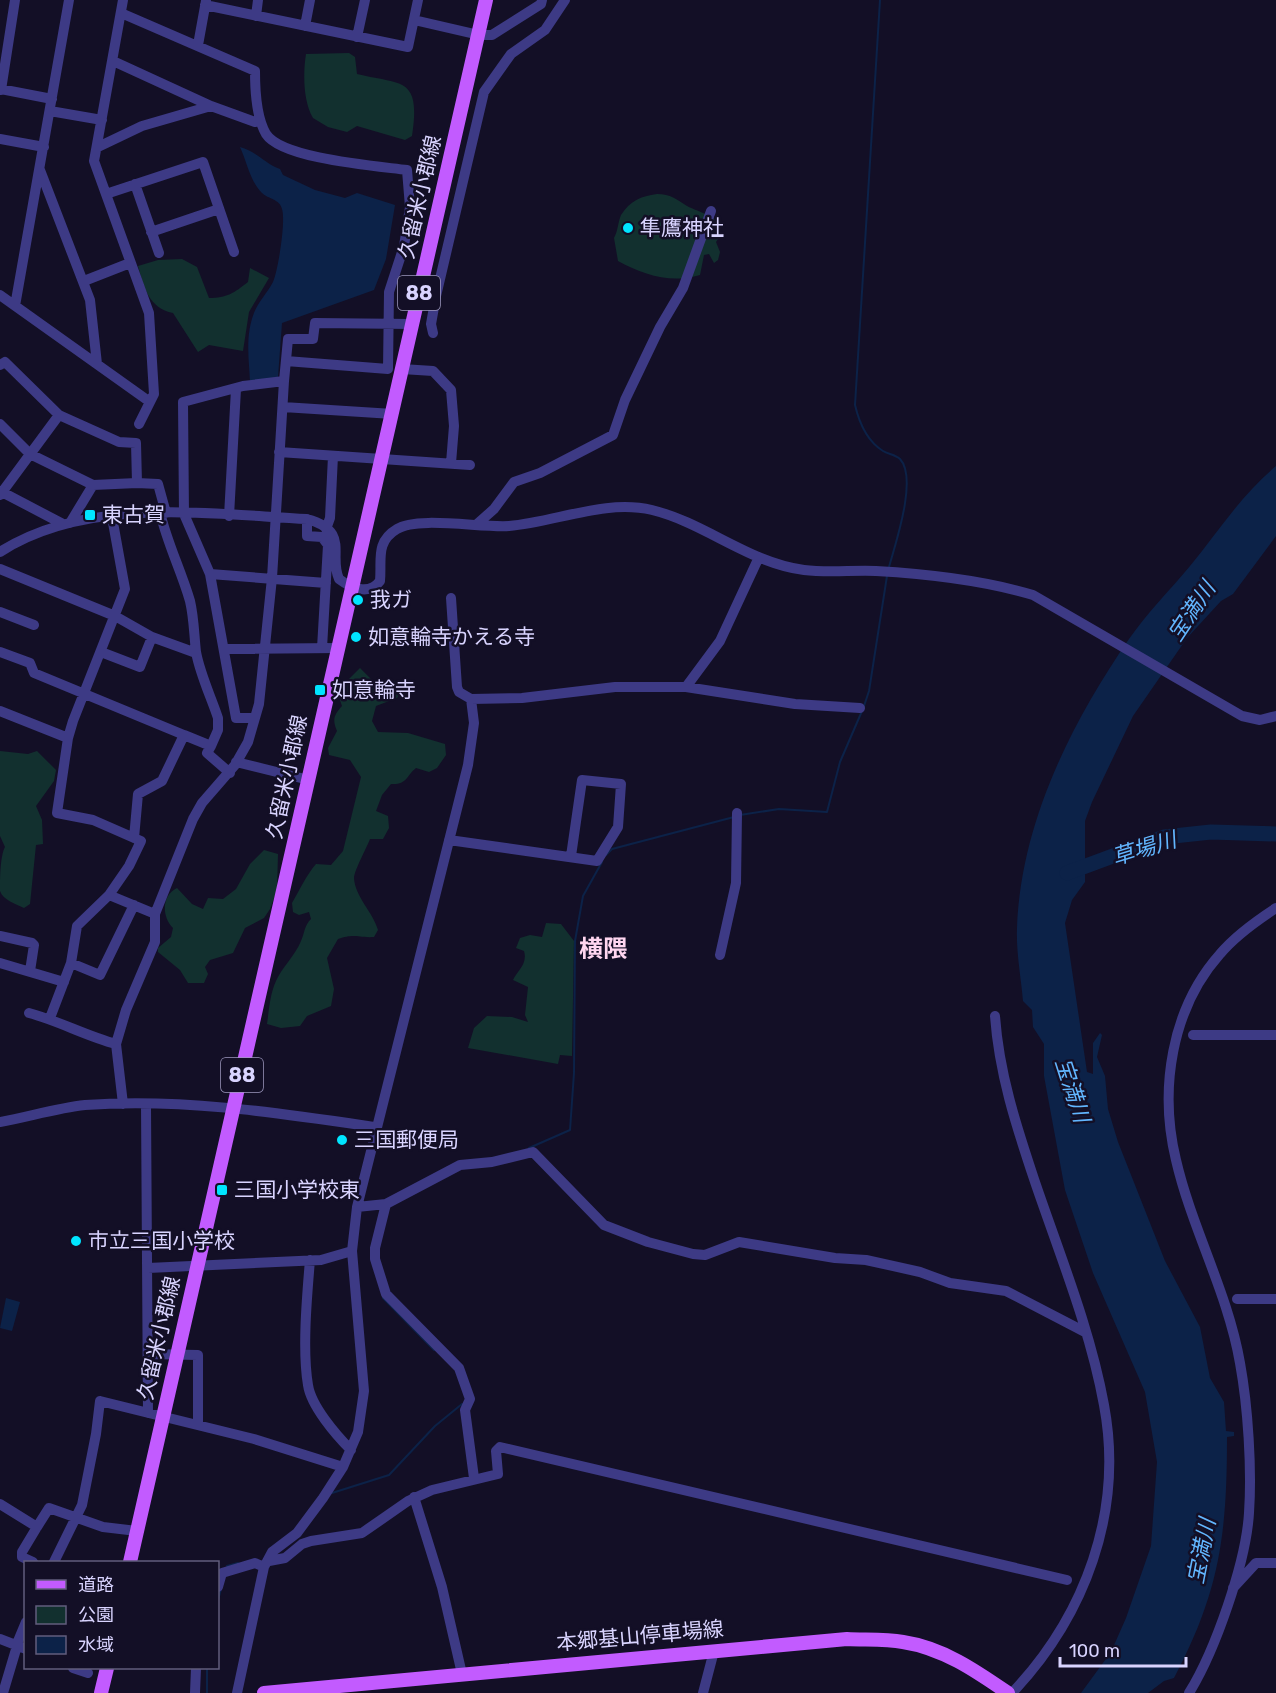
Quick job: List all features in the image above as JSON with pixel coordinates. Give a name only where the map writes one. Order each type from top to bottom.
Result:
[{"type":"main road","name":"久留米小郡線","points":[[130,1561],[486,0]]},
{"type":"main road","name":"本郷基山停車場線","points":[[264,1693],[360,1688],[462,1674],[836,1640],[904,1642],[937,1651],[967,1665],[1010,1693]]},
{"type":"main road","points":[[101,1693],[107,1669]]},
{"type":"street","points":[[15,0],[0,89],[52,99]]},
{"type":"street","points":[[69,0],[40,170],[5,301],[150,402]]},
{"type":"street","points":[[123,0],[94,161],[150,322],[154,394],[139,424]]},
{"type":"street","points":[[256,16],[258,0]]},
{"type":"street","points":[[305,26],[310,0]]},
{"type":"street","points":[[357,37],[365,0]]},
{"type":"street","points":[[198,45],[206,3],[256,16],[408,47],[418,0]]},
{"type":"street","points":[[414,20],[479,35],[492,35],[541,4],[542,0]]},
{"type":"street","points":[[433,333],[431,324],[436,296],[484,92],[512,54],[545,30],[565,0]]},
{"type":"street","points":[[121,14],[255,71],[260,120],[271,140],[286,149],[407,170],[410,207],[404,246],[389,292],[388,369],[286,361]]},
{"type":"street","points":[[113,61],[212,106],[255,122],[260,120]]},
{"type":"street","points":[[98,147],[142,126],[212,106]]},
{"type":"street","points":[[50,111],[102,120]]},
{"type":"street","points":[[0,139],[44,147]]},
{"type":"street","points":[[106,194],[203,162],[234,252]]},
{"type":"street","points":[[40,170],[84,281],[93,312],[97,364]]},
{"type":"street","points":[[135,184],[159,253]]},
{"type":"street","points":[[151,232],[219,209]]},
{"type":"street","points":[[476,525],[494,509],[514,482],[540,473],[613,435],[625,400],[660,327],[679,297],[711,211]]},
{"type":"street","points":[[84,281],[130,263]]},
{"type":"street","points":[[123,1104],[116,1044],[126,1011],[155,942],[155,914],[202,802],[230,773],[248,742],[261,687],[272,578],[288,339],[313,339],[315,323],[412,324]]},
{"type":"street","points":[[0,365],[5,362],[59,415],[119,442],[136,443],[137,483]]},
{"type":"street","points":[[402,369],[433,371],[451,390],[454,426],[451,463]]},
{"type":"street","points":[[253,718],[236,718],[210,574],[184,514],[183,402],[236,389],[284,381]]},
{"type":"street","points":[[229,516],[236,389]]},
{"type":"street","points":[[282,407],[393,414]]},
{"type":"street","points":[[59,415],[1,493],[66,523]]},
{"type":"street","points":[[0,424],[30,454],[93,485],[158,484],[166,540],[181,571],[194,615],[196,653],[218,718],[218,730],[207,753],[230,773]]},
{"type":"street","points":[[279,452],[470,465]]},
{"type":"street","points":[[326,529],[330,518],[333,456]]},
{"type":"street","points":[[66,523],[93,485]]},
{"type":"street","points":[[0,552],[26,537],[66,523],[112,517],[163,512],[307,519],[326,529],[337,546],[337,576],[353,587],[366,590],[377,586],[381,570],[379,550],[389,535],[397,529],[417,524],[509,526],[607,509],[640,508],[674,518],[759,557],[802,570],[878,571],[1002,586],[1033,595],[1242,716],[1260,720],[1276,716]]},
{"type":"street","points":[[50,1018],[71,963],[77,926],[109,895],[129,866],[141,841],[93,820],[57,813],[68,738],[125,589],[112,517]]},
{"type":"street","points":[[307,519],[307,536],[322,537],[328,545],[322,648]]},
{"type":"street","points":[[686,687],[720,641],[759,557]]},
{"type":"street","points":[[0,569],[115,616],[152,637],[196,653]]},
{"type":"street","points":[[210,574],[326,583]]},
{"type":"street","points":[[451,598],[457,687],[459,692],[471,699],[522,698],[615,687],[686,687],[795,704],[860,708]]},
{"type":"street","points":[[0,612],[34,625]]},
{"type":"street","points":[[101,652],[140,667],[152,637]]},
{"type":"street","points":[[224,649],[339,648]]},
{"type":"street","points":[[0,652],[30,663],[34,673],[211,746]]},
{"type":"street","points":[[237,1693],[267,1564],[272,1552],[304,1525],[343,1467],[362,1415],[364,1391],[352,1251],[357,1207],[375,1127],[449,840],[473,734],[471,699]]},
{"type":"street","points":[[0,711],[68,738]]},
{"type":"street","points":[[134,838],[138,794],[162,781],[184,735]]},
{"type":"street","points":[[236,762],[309,780]]},
{"type":"street","points":[[449,840],[597,861],[618,827],[621,784],[582,780],[571,856]]},
{"type":"street","points":[[720,955],[736,883],[737,813]]},
{"type":"street","points":[[109,895],[155,914]]},
{"type":"street","points":[[71,963],[100,975],[134,905]]},
{"type":"street","points":[[1189,1693],[1201,1674],[1218,1633],[1245,1543],[1249,1515],[1244,1387],[1232,1328],[1176,1159],[1171,1122],[1171,1064],[1182,1018],[1207,971],[1237,937],[1276,908]]},
{"type":"street","points":[[0,936],[32,942],[34,945],[30,971]]},
{"type":"street","points":[[0,963],[63,982]]},
{"type":"street","points":[[29,1013],[50,1018],[93,1038],[116,1044]]},
{"type":"street","points":[[995,1016],[1001,1075],[1085,1332],[1104,1407],[1107,1463],[1105,1519],[1090,1571],[1065,1621],[1033,1671],[1010,1693]]},
{"type":"street","points":[[1193,1035],[1276,1035]]},
{"type":"street","points":[[0,1122],[83,1106],[123,1104],[234,1108],[375,1127]]},
{"type":"street","points":[[146,1105],[148,1413]]},
{"type":"street","points":[[357,1207],[386,1204],[460,1165],[500,1161],[533,1152],[604,1225],[648,1242],[705,1255],[739,1242],[835,1258],[866,1260],[920,1272],[950,1283],[1006,1291],[1085,1332]]},
{"type":"street","points":[[386,1204],[375,1248],[375,1259],[386,1294],[459,1368],[470,1399],[465,1410],[474,1478]]},
{"type":"street","points":[[148,1268],[310,1260],[352,1251]]},
{"type":"street","points":[[310,1260],[306,1312],[308,1386],[322,1414],[351,1450]]},
{"type":"street","points":[[1236,1299],[1276,1299]]},
{"type":"street","points":[[149,1354],[198,1355],[198,1424]]},
{"type":"street","points":[[55,1561],[76,1520],[92,1458],[100,1401],[198,1424],[343,1467]]},
{"type":"street","points":[[219,1584],[222,1573],[255,1563],[267,1564],[285,1558],[302,1544],[362,1533],[414,1497],[474,1478],[498,1474],[496,1451],[500,1447],[1067,1580]]},
{"type":"street","points":[[414,1497],[442,1587],[462,1674]]},
{"type":"street","points":[[0,1504],[37,1527]]},
{"type":"street","points":[[29,1561],[22,1557],[22,1552],[49,1508],[76,1520],[103,1527],[137,1531]]},
{"type":"street","points":[[1231,1591],[1256,1563],[1276,1563]]},
{"type":"street","points":[[3,1693],[24,1629]]},
{"type":"street","points":[[0,1639],[19,1647]]},
{"type":"street","points":[[703,1693],[714,1651]]},
{"type":"street","points":[[76,1669],[88,1673]]},
{"type":"street","points":[[195,1693],[196,1669]]},
{"type":"green space","points":[[349,53],[355,57],[357,74],[397,83],[410,93],[414,103],[412,136],[405,140],[357,126],[347,132],[328,127],[313,118],[307,104],[305,87],[306,54]]},
{"type":"green space","points":[[657,194],[673,197],[714,218],[721,228],[716,242],[720,252],[718,260],[714,263],[709,254],[704,255],[700,275],[679,279],[658,277],[618,261],[614,238],[621,215],[636,200]]},
{"type":"green space","points":[[182,259],[197,267],[209,298],[226,296],[243,286],[248,282],[250,268],[269,278],[249,312],[243,351],[209,345],[198,352],[173,313],[158,307],[149,296],[138,266],[158,260]]},
{"type":"green space","points":[[360,668],[374,682],[376,691],[383,690],[395,681],[402,690],[397,698],[376,706],[372,721],[378,732],[408,733],[445,744],[446,755],[437,768],[429,772],[416,768],[400,783],[391,784],[382,795],[376,811],[388,816],[389,828],[383,839],[370,839],[354,878],[357,892],[378,930],[374,937],[352,936],[338,939],[327,958],[334,989],[331,1006],[307,1016],[300,1026],[281,1028],[267,1024],[272,991],[311,919],[309,912],[299,915],[293,912],[292,903],[316,864],[331,865],[343,851],[361,777],[350,760],[329,755],[328,748],[337,731],[335,717],[342,706],[340,700],[345,694],[343,685]]},
{"type":"green space","points":[[0,751],[28,754],[37,751],[56,770],[54,781],[36,806],[42,820],[43,844],[36,845],[30,904],[24,908],[7,899],[0,891],[1,862],[5,847],[0,836]]},
{"type":"green space","points":[[264,850],[278,854],[277,890],[270,909],[264,918],[245,928],[233,953],[210,960],[205,967],[208,974],[204,983],[188,983],[180,970],[158,952],[158,948],[171,937],[173,928],[165,913],[168,896],[177,888],[192,904],[203,909],[208,898],[223,899],[236,889],[250,864]]},
{"type":"green space","points":[[546,923],[561,924],[574,941],[572,1056],[560,1055],[558,1064],[468,1048],[474,1028],[487,1016],[512,1017],[528,1022],[525,1015],[528,987],[513,980],[525,960],[524,951],[516,948],[520,938],[530,935],[542,937]]},
{"type":"water","points":[[240,147],[280,169],[283,175],[315,190],[345,198],[357,193],[395,205],[386,259],[374,290],[282,323],[278,377],[250,382],[249,330],[256,309],[275,276],[281,246],[283,215],[279,203],[262,193],[254,183]]},
{"type":"water","name":"宝満川","points":[[1276,466],[1276,536],[1233,594],[1221,601],[1187,638],[1133,716],[1085,821],[1085,882],[1072,900],[1065,923],[1087,1072],[1093,1074],[1093,1043],[1100,1033],[1102,1035],[1097,1057],[1105,1076],[1108,1109],[1118,1142],[1165,1261],[1200,1327],[1210,1378],[1224,1402],[1226,1431],[1234,1432],[1234,1436],[1227,1437],[1225,1503],[1218,1561],[1202,1617],[1174,1678],[1164,1681],[1148,1693],[1081,1693],[1111,1652],[1126,1618],[1151,1546],[1157,1462],[1145,1392],[1093,1273],[1065,1190],[1044,1076],[1044,1044],[1033,1027],[1032,1010],[1023,1001],[1017,937],[1021,889],[1028,851],[1052,776],[1107,672],[1143,620],[1190,566],[1241,501]]},
{"type":"water","points":[[6,1298],[20,1302],[12,1331],[0,1328]]},
{"type":"waterway","points":[[880,0],[855,405],[868,437],[877,447],[900,459],[905,468],[907,481],[904,512],[889,567]]},
{"type":"waterway","points":[[864,706],[869,691],[887,576]]},
{"type":"waterway","points":[[740,815],[779,809],[827,812],[840,762],[862,711]]},
{"type":"waterway","points":[[606,855],[612,849],[734,817]]},
{"type":"waterway","name":"草場川","points":[[1067,873],[1164,837],[1211,832],[1276,834]]},
{"type":"waterway","points":[[529,1148],[570,1130],[574,1073],[575,941],[583,896],[602,862]]},
{"type":"waterway","points":[[383,1298],[434,1350]]},
{"type":"waterway","points":[[332,1493],[389,1475],[435,1426],[462,1404]]},
{"type":"waterway","points":[[227,1566],[238,1563]]},
{"type":"waterway","points":[[219,1596],[221,1589]]},
{"type":"waterway","points":[[207,1669],[207,1693]]},
{"type":"place","name":"隼鷹神社","points":[[628,228]]},
{"type":"place","name":"東古賀","points":[[90,515]]},
{"type":"place","name":"我ガ","points":[[358,600]]},
{"type":"place","name":"如意輪寺かえる寺","points":[[356,637]]},
{"type":"place","name":"如意輪寺","points":[[320,690]]},
{"type":"place","name":"三国郵便局","points":[[342,1140]]},
{"type":"place","name":"三国小学校東","points":[[222,1190]]},
{"type":"place","name":"市立三国小学校","points":[[76,1241]]},
{"type":"district","name":"横隈","points":[[603,949]]}]
